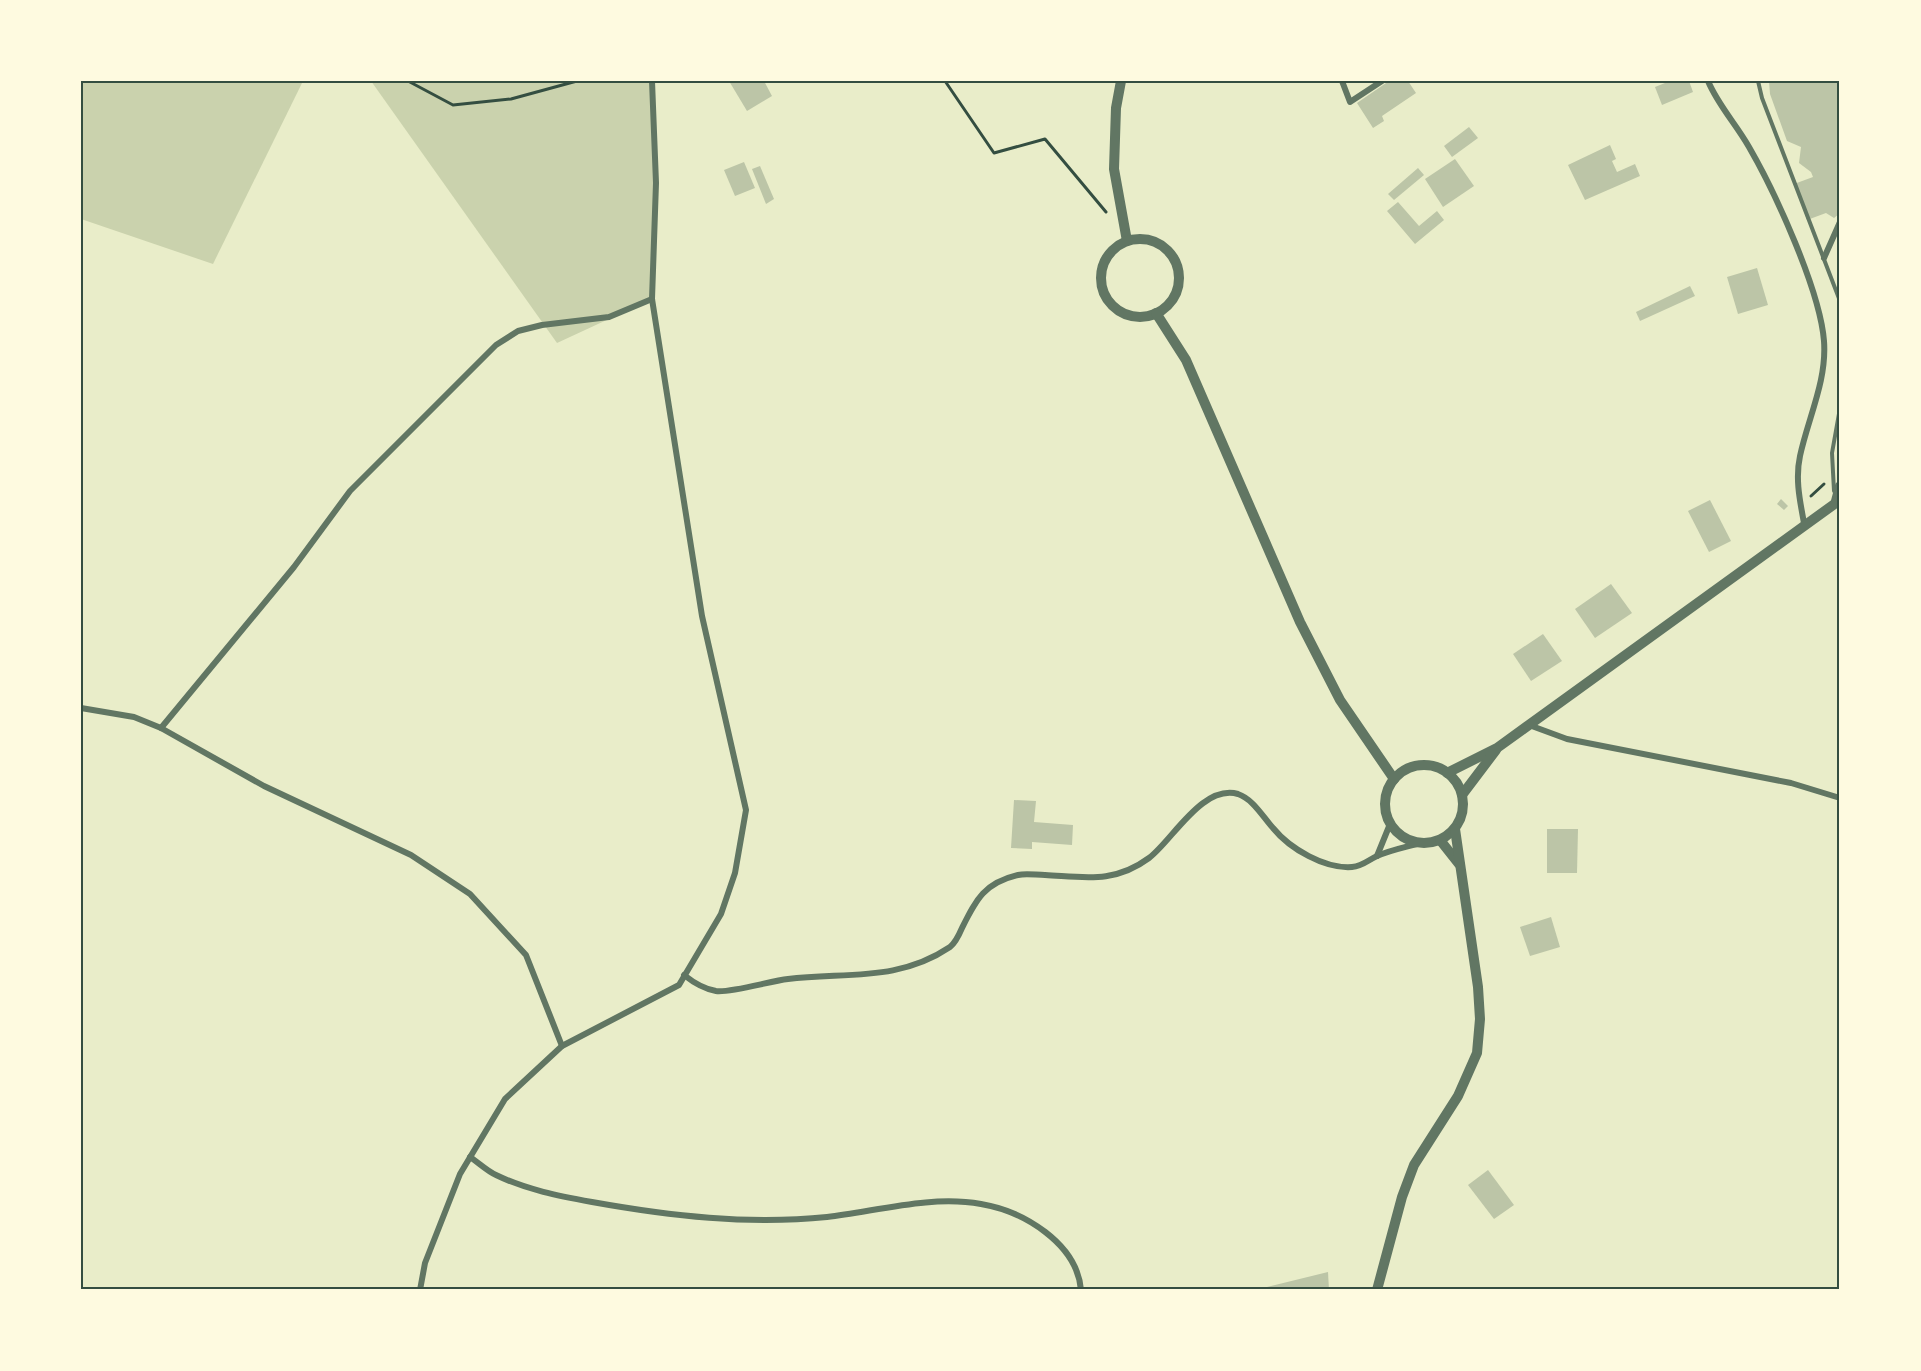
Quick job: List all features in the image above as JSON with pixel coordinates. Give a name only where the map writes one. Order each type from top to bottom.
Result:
[{"type":"street","points":[[420,1290],[425,1263],[460,1174],[505,1100],[562,1046],[679,985],[720,914],[735,873],[746,810],[702,616],[652,299],[656,183],[652,81]]},
{"type":"street","points":[[1121,81],[1116,108],[1114,169],[1127,241]]},
{"type":"street","points":[[1342,81],[1350,102],[1382,81]]},
{"type":"street","points":[[1708,81],[1714,95],[1748,146],[1783,216],[1811,289],[1824,340],[1816,403],[1799,466],[1797,483],[1804,524]]},
{"type":"street","points":[[1824,258],[1840,222]]},
{"type":"street","points":[[1140,239],[1153,241],[1164,247],[1173,257],[1178,270],[1179,283],[1175,295],[1167,306],[1144,317],[1125,314],[1110,303],[1103,292],[1102,268],[1107,256],[1127,241],[1140,239]]},
{"type":"street","points":[[161,728],[294,567],[350,491],[496,345],[518,331],[542,325],[609,317],[652,299]]},
{"type":"street","points":[[1156,313],[1186,360],[1300,621],[1340,700],[1394,779]]},
{"type":"street","points":[[1448,773],[1497,748],[1838,500],[1840,486]]},
{"type":"street","points":[[81,708],[134,717],[161,728],[264,786],[411,855],[470,894],[526,955],[562,1046]]},
{"type":"street","points":[[1528,725],[1567,739],[1791,783],[1840,798]]},
{"type":"street","points":[[1462,795],[1497,748]]},
{"type":"street","points":[[1377,856],[1390,824],[1385,801],[1394,779],[1401,772],[1420,765],[1439,768],[1448,773],[1454,779],[1462,795],[1463,807],[1455,829],[1478,987],[1480,1019],[1477,1053],[1458,1096],[1414,1165],[1402,1197],[1377,1290]]},
{"type":"street","points":[[684,975],[697,985],[719,992],[788,979],[884,974],[913,967],[952,946],[976,899],[989,886],[1019,874],[1076,879],[1104,878],[1118,874],[1149,858],[1190,814],[1217,796],[1237,794],[1254,805],[1275,831],[1291,845],[1332,865],[1352,867],[1364,864],[1377,856],[1420,843],[1440,840],[1455,829]]},
{"type":"street","points":[[1390,824],[1403,836],[1420,843]]},
{"type":"street","points":[[1440,840],[1461,866]]},
{"type":"street","points":[[470,1157],[495,1175],[552,1195],[635,1211],[706,1218],[825,1217],[949,1202],[982,1204],[1019,1216],[1051,1236],[1071,1260],[1080,1280],[1081,1290]]},
{"type":"lane","points":[[1758,81],[1762,98],[1840,301]]},
{"type":"lane","points":[[1838,500],[1832,453],[1840,408]]},
{"type":"path","points":[[408,81],[453,105],[511,99],[577,81]]},
{"type":"path","points":[[945,81],[994,153],[1045,139],[1107,213]]},
{"type":"green space","points":[[81,81],[303,81],[213,264],[81,219]]},
{"type":"green space","points":[[371,81],[652,81],[656,183],[652,299],[557,343]]},
{"type":"building","points":[[729,81],[764,81],[772,96],[747,111]]},
{"type":"building","points":[[1389,81],[1408,81],[1416,93],[1382,116],[1384,121],[1373,128],[1357,103]]},
{"type":"building","points":[[1670,81],[1689,81],[1693,92],[1662,105],[1655,87]]},
{"type":"building","points":[[1769,81],[1840,81],[1840,213],[1834,218],[1826,213],[1807,220],[1794,184],[1813,177],[1811,172],[1799,163],[1801,147],[1787,141],[1770,94]]},
{"type":"building","points":[[1469,127],[1478,138],[1452,157],[1444,146]]},
{"type":"building","points":[[1610,145],[1616,159],[1612,161],[1617,172],[1635,164],[1640,176],[1585,200],[1568,165]]},
{"type":"building","points":[[1455,159],[1474,186],[1443,207],[1425,179]]},
{"type":"building","points":[[744,162],[755,188],[735,196],[724,170]]},
{"type":"building","points":[[760,166],[774,199],[766,204],[752,169]]},
{"type":"building","points":[[1418,168],[1424,175],[1394,200],[1388,194]]},
{"type":"building","points":[[1398,202],[1419,226],[1437,211],[1444,220],[1415,244],[1387,211]]},
{"type":"building","points":[[1757,268],[1768,305],[1738,314],[1727,277]]},
{"type":"building","points":[[1690,286],[1695,296],[1640,321],[1636,312]]},
{"type":"building","points":[[1781,499],[1788,506],[1784,510],[1777,504]]},
{"type":"building","points":[[1710,500],[1731,541],[1709,552],[1688,511]]},
{"type":"building","points":[[1611,584],[1632,613],[1595,638],[1575,609]]},
{"type":"building","points":[[1543,634],[1562,661],[1531,681],[1513,654]]},
{"type":"building","points":[[1014,800],[1036,801],[1034,822],[1073,825],[1072,845],[1032,842],[1032,849],[1011,848]]},
{"type":"building","points":[[1547,829],[1578,829],[1577,873],[1547,873]]},
{"type":"building","points":[[1551,917],[1560,947],[1530,956],[1520,927]]},
{"type":"building","points":[[1488,1170],[1514,1205],[1494,1219],[1468,1185]]},
{"type":"building","points":[[1328,1272],[1329,1290],[1259,1289]]}]
